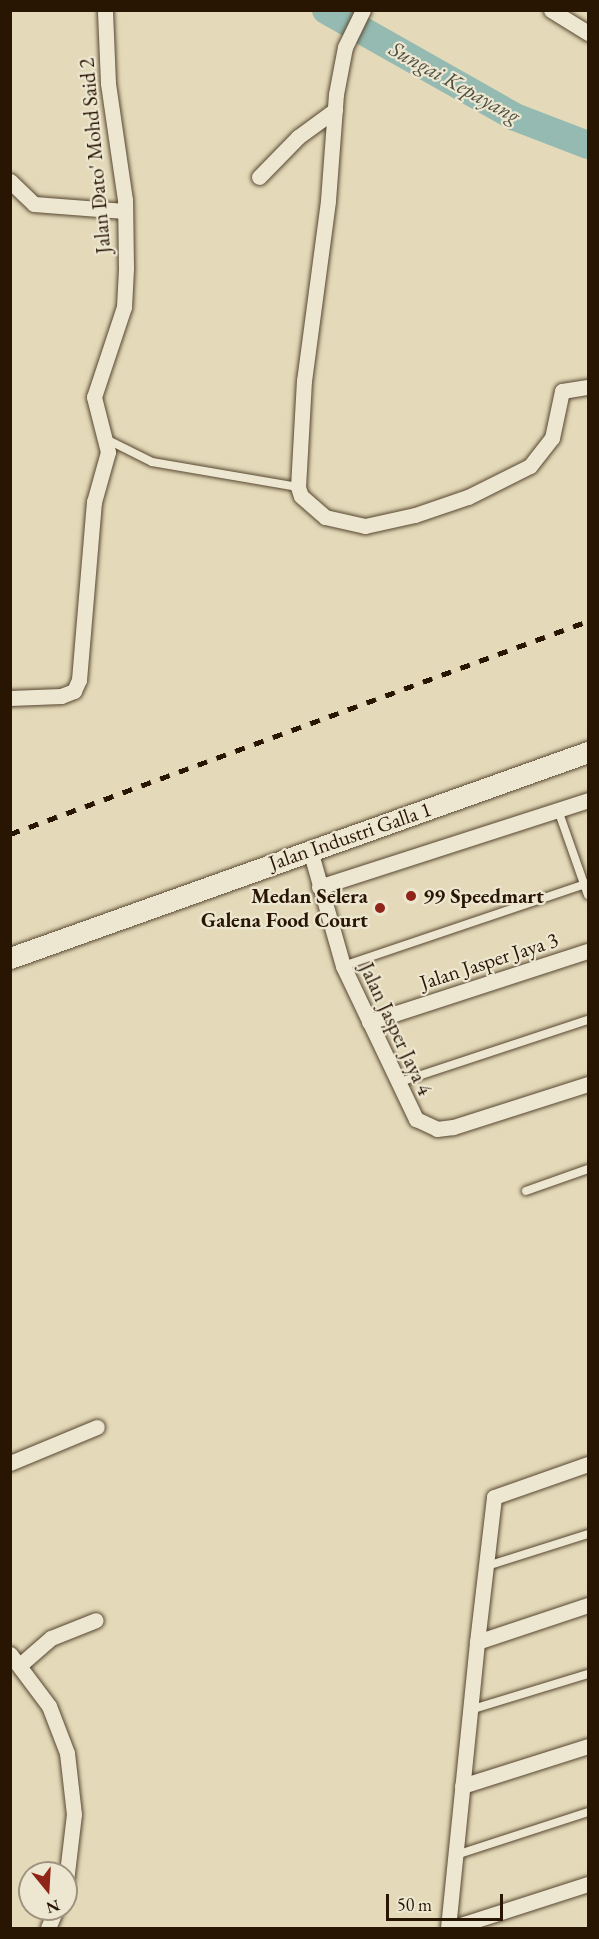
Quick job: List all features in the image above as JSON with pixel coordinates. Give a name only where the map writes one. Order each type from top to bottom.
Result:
[{"type":"main road","name":"Jalan Industri Galla 1","points":[[10,958],[588,752]]},
{"type":"street","name":"Jalan Dato' Mohd Said 2","points":[[10,698],[61,696],[74,691],[79,680],[94,502],[108,452],[108,440],[94,397],[124,307],[125,211],[117,131],[108,82],[105,10]]},
{"type":"street","points":[[363,10],[345,47],[335,110],[328,201],[304,380],[298,488],[301,496],[325,517],[364,526],[415,515],[468,497],[530,466],[552,438],[562,391],[588,387]]},
{"type":"street","points":[[551,10],[588,33]]},
{"type":"street","points":[[259,177],[298,137],[335,110]]},
{"type":"street","points":[[10,181],[34,204],[125,211]]},
{"type":"street","points":[[319,886],[588,800]]},
{"type":"street","name":"Jalan Jasper Jaya 4","points":[[310,850],[343,966],[409,1111],[425,1125],[437,1129],[453,1127],[588,1084]]},
{"type":"street","name":"Jalan Jasper Jaya 3","points":[[369,1022],[588,951]]},
{"type":"street","points":[[10,1463],[97,1427]]},
{"type":"street","points":[[588,1464],[494,1497],[469,1711],[449,1929],[588,1884]]},
{"type":"street","points":[[477,1642],[588,1605]]},
{"type":"street","points":[[68,1861],[74,1814],[67,1753],[49,1706],[16,1659],[51,1638],[96,1620]]},
{"type":"street","points":[[462,1786],[588,1746]]},
{"type":"lane","points":[[108,440],[152,462],[298,488]]},
{"type":"lane","points":[[558,810],[587,884],[588,895]]},
{"type":"lane","points":[[343,966],[587,884]]},
{"type":"lane","points":[[397,1083],[588,1020]]},
{"type":"lane","points":[[526,1191],[588,1169]]},
{"type":"lane","points":[[487,1566],[588,1534]]},
{"type":"lane","points":[[469,1711],[588,1674]]},
{"type":"lane","points":[[456,1855],[588,1812]]},
{"type":"waterway","name":"Sungai Kepayang","points":[[326,10],[515,117],[588,145]]},
{"type":"railway","points":[[10,834],[588,621]]},
{"type":"place","name":"99 Speedmart","points":[[411,896]]},
{"type":"place","name":"Medan Selera Galena Food Court","points":[[380,908]]}]
